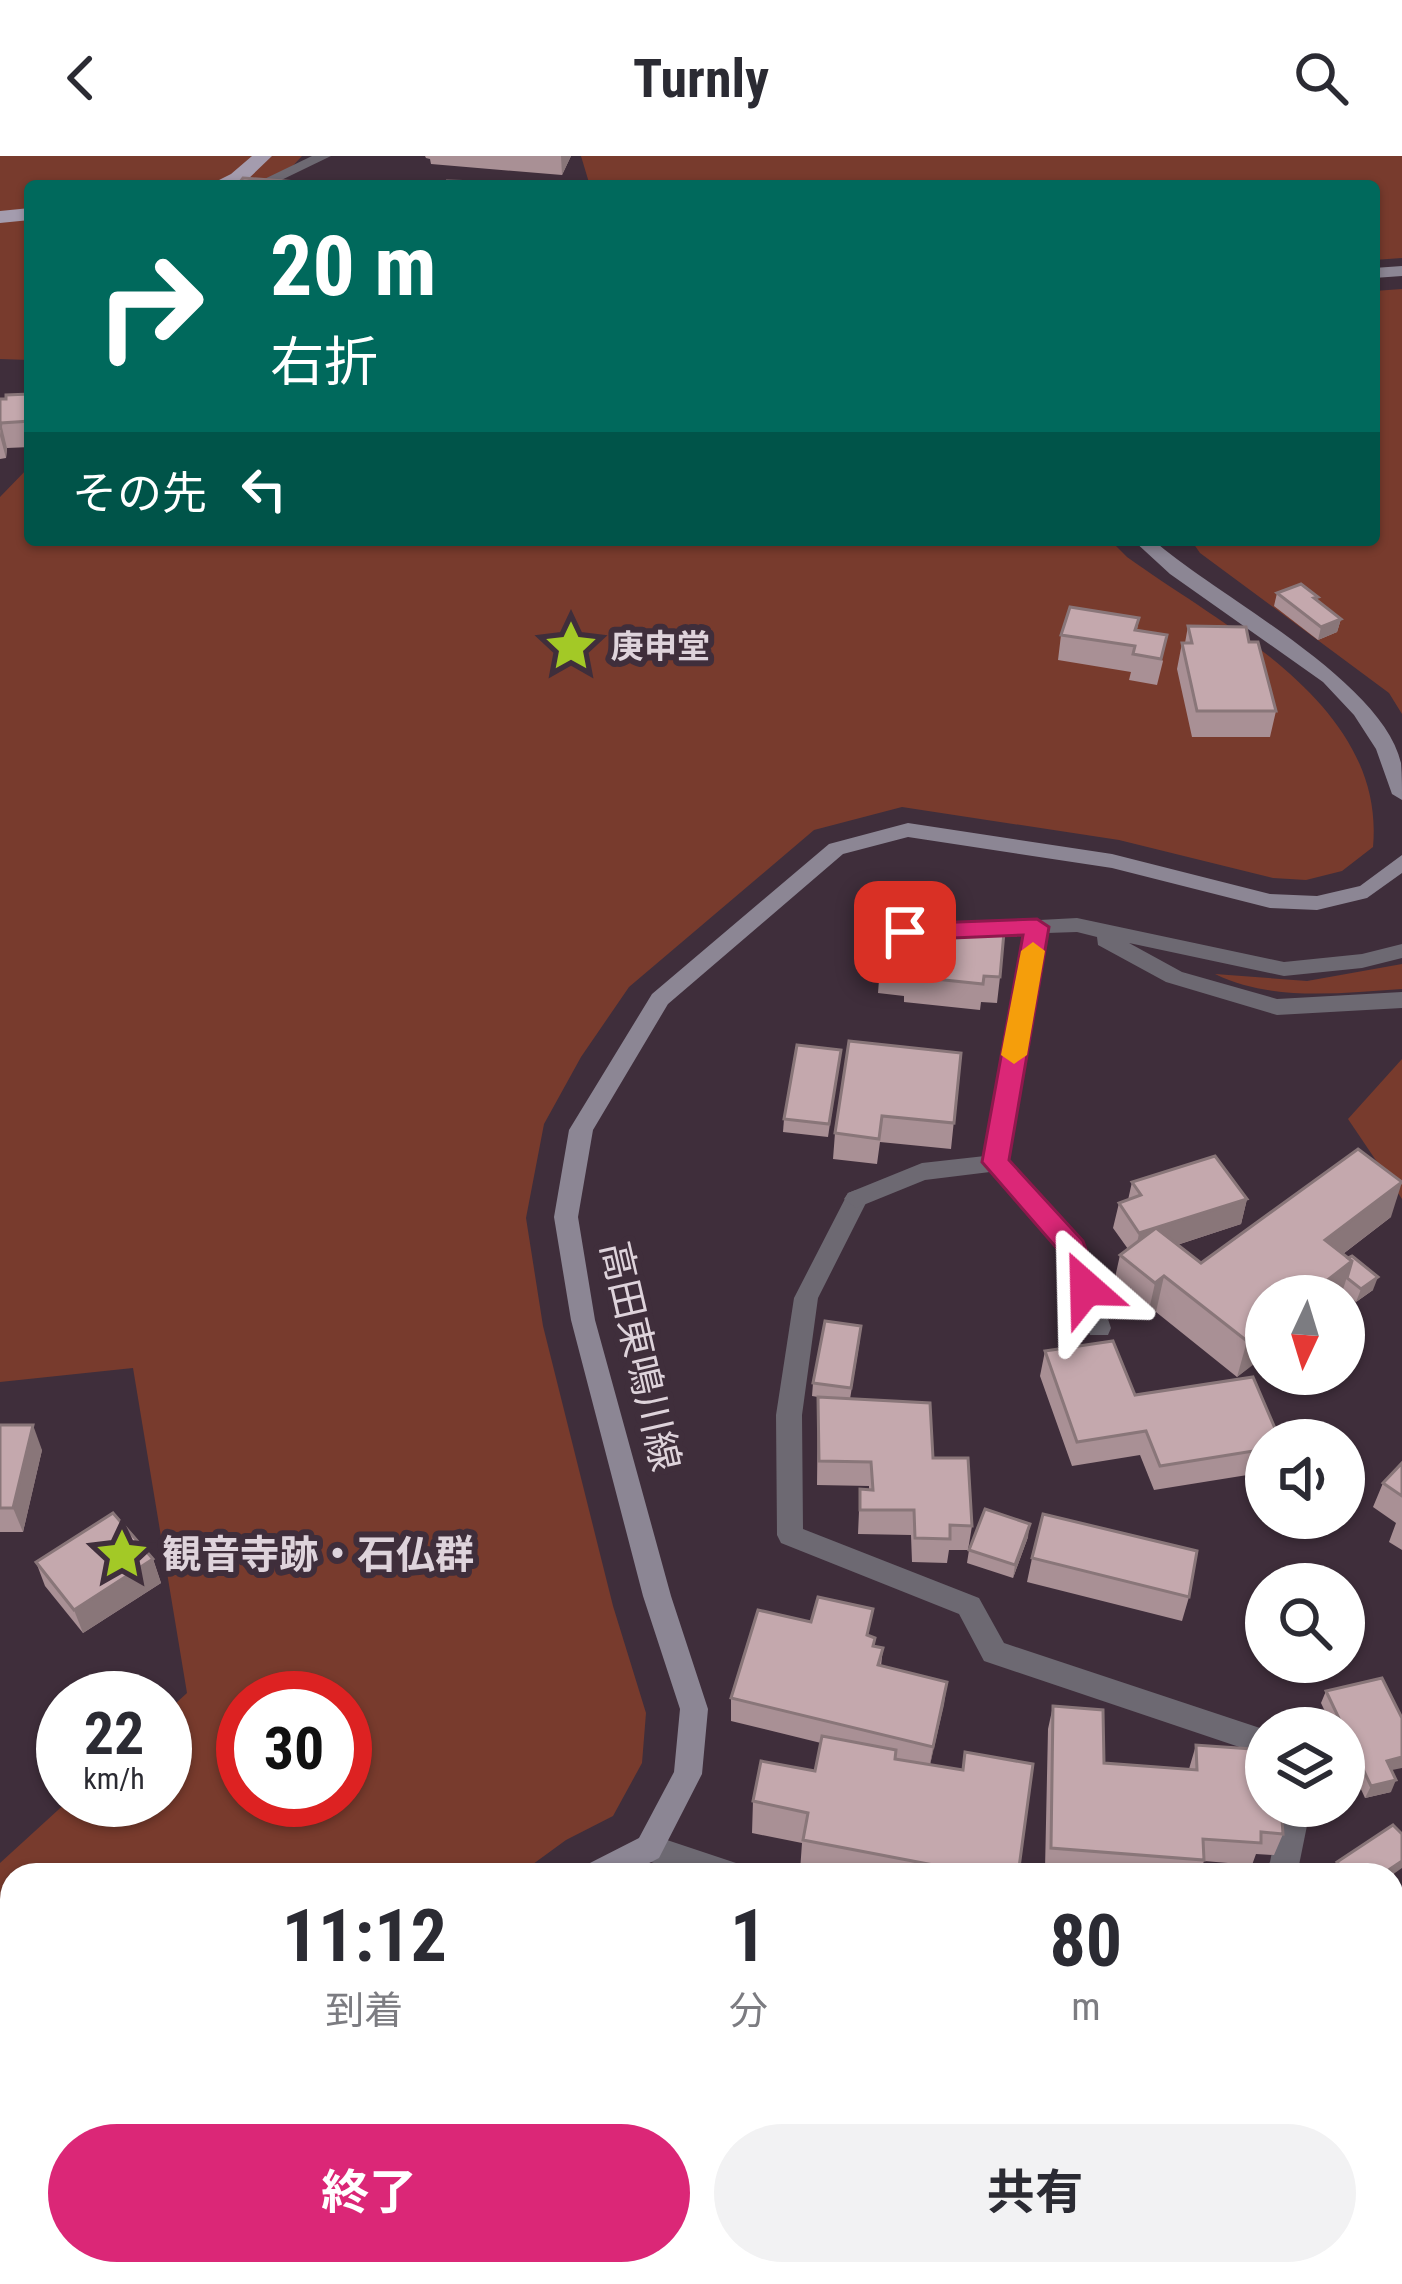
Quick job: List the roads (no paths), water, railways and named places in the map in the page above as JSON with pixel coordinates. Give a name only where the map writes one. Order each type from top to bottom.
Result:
[{"type":"main road","points":[[232,180],[262,156]]},
{"type":"main road","points":[[1150,546],[1319,668],[1376,729],[1400,782]]},
{"type":"main road","name":"高田東鳴川線","points":[[650,1848],[688,1774],[694,1708],[657,1596],[583,1320],[566,1217],[581,1130],[660,999],[836,849],[908,830],[1112,861],[1270,901],[1317,903],[1367,891],[1402,862]]},
{"type":"main road","points":[[621,1863],[650,1848]]},
{"type":"street","points":[[270,180],[324,156]]},
{"type":"street","points":[[1077,925],[1174,977],[1277,1006],[1402,1000]]},
{"type":"street","points":[[927,931],[1077,925],[1285,969],[1361,962],[1402,951]]},
{"type":"street","points":[[995,1162],[1037,927]]},
{"type":"street","points":[[995,1162],[922,1172],[856,1199],[806,1298],[789,1415],[790,1535],[969,1606],[994,1652],[1245,1736]]},
{"type":"street","points":[[995,1162],[1073,1249],[1099,1328]]},
{"type":"street","points":[[1284,1863],[1292,1827]]},
{"type":"street","points":[[650,1848],[694,1863]]},
{"type":"place","name":"庚申堂","points":[[571,646]]},
{"type":"place","name":"観音寺跡・石仏群","points":[[122,1554]]}]
